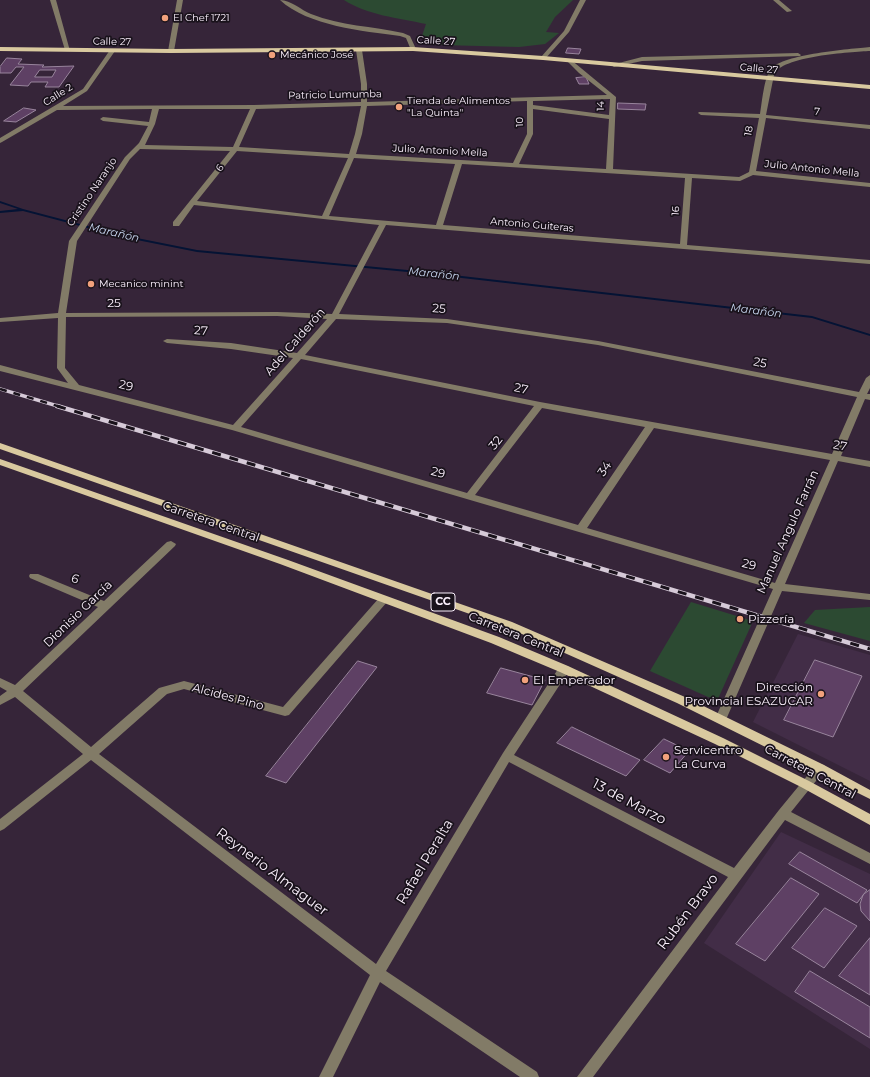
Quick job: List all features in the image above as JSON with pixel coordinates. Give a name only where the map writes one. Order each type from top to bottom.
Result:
[{"type":"main road","name":"Calle 27","points":[[0,49],[112,51],[413,49],[570,60],[870,87]]},
{"type":"main road","name":"Carretera Central","points":[[0,446],[508,624],[721,719],[820,768],[870,795]]},
{"type":"main road","name":"Carretera Central","points":[[0,462],[284,562],[383,600],[495,640],[564,669],[719,741],[805,784],[870,820]]},
{"type":"street","points":[[53,0],[68,50]]},
{"type":"street","points":[[171,51],[180,0]]},
{"type":"street","points":[[283,0],[291,7],[312,16],[401,34],[408,37],[413,49]]},
{"type":"street","points":[[543,58],[566,32],[583,0]]},
{"type":"street","points":[[776,0],[789,11]]},
{"type":"street","points":[[770,79],[771,72],[775,68],[787,62],[870,49]]},
{"type":"street","points":[[326,218],[353,156],[364,104],[363,73],[359,50]]},
{"type":"street","name":"Calle 2","points":[[0,141],[85,90],[112,51]]},
{"type":"street","points":[[614,65],[642,59],[838,53]]},
{"type":"street","name":"14","points":[[570,60],[581,72],[613,97],[609,171]]},
{"type":"street","name":"18","points":[[752,173],[770,79]]},
{"type":"street","name":"Patricio Lumumba","points":[[57,108],[254,107],[530,98],[613,97]]},
{"type":"street","name":"10","points":[[515,166],[530,134],[530,98]]},
{"type":"street","name":"Cristino Naranjo","points":[[76,388],[61,368],[62,315],[73,241],[127,158],[139,147],[152,124],[156,107]]},
{"type":"street","name":"6","points":[[176,224],[235,149],[254,107]]},
{"type":"street","points":[[530,107],[611,117]]},
{"type":"street","name":"7","points":[[701,113],[762,116],[870,127]]},
{"type":"street","points":[[103,119],[152,124]]},
{"type":"street","name":"Julio Antonio Mella","points":[[139,147],[235,149],[740,180],[752,173],[870,185]]},
{"type":"street","points":[[439,228],[459,162]]},
{"type":"street","name":"16","points":[[683,248],[689,176]]},
{"type":"street","name":"Antonio Guiteras","points":[[192,204],[439,228],[870,262]]},
{"type":"street","name":"Adel Calderón","points":[[235,428],[335,315],[384,223]]},
{"type":"street","name":"25","points":[[0,320],[62,315],[335,315],[447,321],[598,343],[866,396]]},
{"type":"street","name":"27","points":[[167,341],[231,346],[299,356],[540,405],[870,464]]},
{"type":"street","name":"29","points":[[0,368],[235,428],[778,587],[870,597]]},
{"type":"street","name":"Manuel Angulo Farrán","points":[[721,719],[836,457],[866,396],[870,378]]},
{"type":"street","name":"32","points":[[470,496],[540,405]]},
{"type":"street","name":"34","points":[[581,529],[651,425]]},
{"type":"street","name":"Dionisio García","points":[[0,701],[16,692],[171,544]]},
{"type":"street","name":"6","points":[[34,576],[106,606]]},
{"type":"street","name":"Alcides Pino","points":[[0,826],[91,754],[163,691],[184,685],[285,712],[383,600]]},
{"type":"street","name":"Rafael Peralta","points":[[326,1077],[378,973],[507,756],[564,669]]},
{"type":"street","name":"Reynerio Almaguer","points":[[0,682],[16,692],[91,754],[378,973],[532,1077]]},
{"type":"street","name":"13 de Marzo","points":[[507,756],[736,875]]},
{"type":"street","name":"Rubén Bravo","points":[[584,1077],[805,784],[820,768]]},
{"type":"street","points":[[783,813],[870,859]]},
{"type":"shaded area","points":[[798,634],[870,655],[870,781],[753,722]]},
{"type":"shaded area","points":[[781,832],[870,874],[870,1049],[704,943]]},
{"type":"green space","points":[[344,0],[573,0],[555,17],[546,32],[559,33],[545,44],[519,47],[441,45],[422,36],[426,24],[373,13]]},
{"type":"green space","points":[[691,602],[753,621],[717,701],[650,671]]},
{"type":"green space","points":[[870,607],[870,641],[804,623],[815,610]]},
{"type":"building","points":[[568,48],[581,49],[579,54],[566,53]]},
{"type":"building","points":[[7,58],[22,59],[18,64],[44,65],[42,67],[74,66],[59,87],[45,87],[48,82],[31,82],[28,86],[10,85],[24,67],[16,67],[11,73],[0,73],[0,67]],"holes":[[[40,70],[56,70],[52,77],[35,77]]]},
{"type":"building","points":[[586,77],[589,84],[579,84],[576,78]]},
{"type":"building","points":[[618,103],[646,104],[645,110],[618,109]]},
{"type":"building","points":[[24,108],[36,110],[16,122],[4,121]]},
{"type":"building","points":[[815,660],[862,676],[833,737],[784,720]]},
{"type":"building","points":[[358,661],[377,667],[286,783],[266,776]]},
{"type":"building","points":[[501,668],[545,680],[532,705],[487,693]]},
{"type":"building","points":[[572,727],[640,760],[626,776],[557,743]]},
{"type":"building","points":[[664,739],[689,751],[670,773],[644,760]]},
{"type":"building","points":[[800,852],[867,890],[857,903],[789,864]]},
{"type":"building","points":[[791,878],[819,894],[765,961],[736,944]]},
{"type":"building","points":[[870,890],[870,921],[861,911],[860,904],[863,895]]},
{"type":"building","points":[[825,908],[857,926],[824,968],[792,948]]},
{"type":"building","points":[[870,938],[870,995],[839,976]]},
{"type":"building","points":[[810,971],[870,1007],[870,1038],[795,992]]},
{"type":"waterway","points":[[0,202],[21,209]]},
{"type":"waterway","name":"Marañón","points":[[0,212],[23,210],[122,236],[197,251],[418,272],[812,317],[870,335]]},
{"type":"railway","points":[[0,389],[61,407]]},
{"type":"railway","points":[[57,406],[870,649]]},
{"type":"place","name":"El Chef 1721","points":[[165,18]]},
{"type":"place","name":"Mecánico José","points":[[272,55]]},
{"type":"place","name":"Tienda de Alimentos \"La Quinta\"","points":[[399,107]]},
{"type":"place","name":"Mecanico minint","points":[[91,284]]},
{"type":"place","name":"Pizzería","points":[[740,619]]},
{"type":"place","name":"El Emperador","points":[[525,680]]},
{"type":"place","name":"Dirección Provincial ESAZUCAR","points":[[821,694]]},
{"type":"place","name":"Servicentro La Curva","points":[[666,757]]}]
